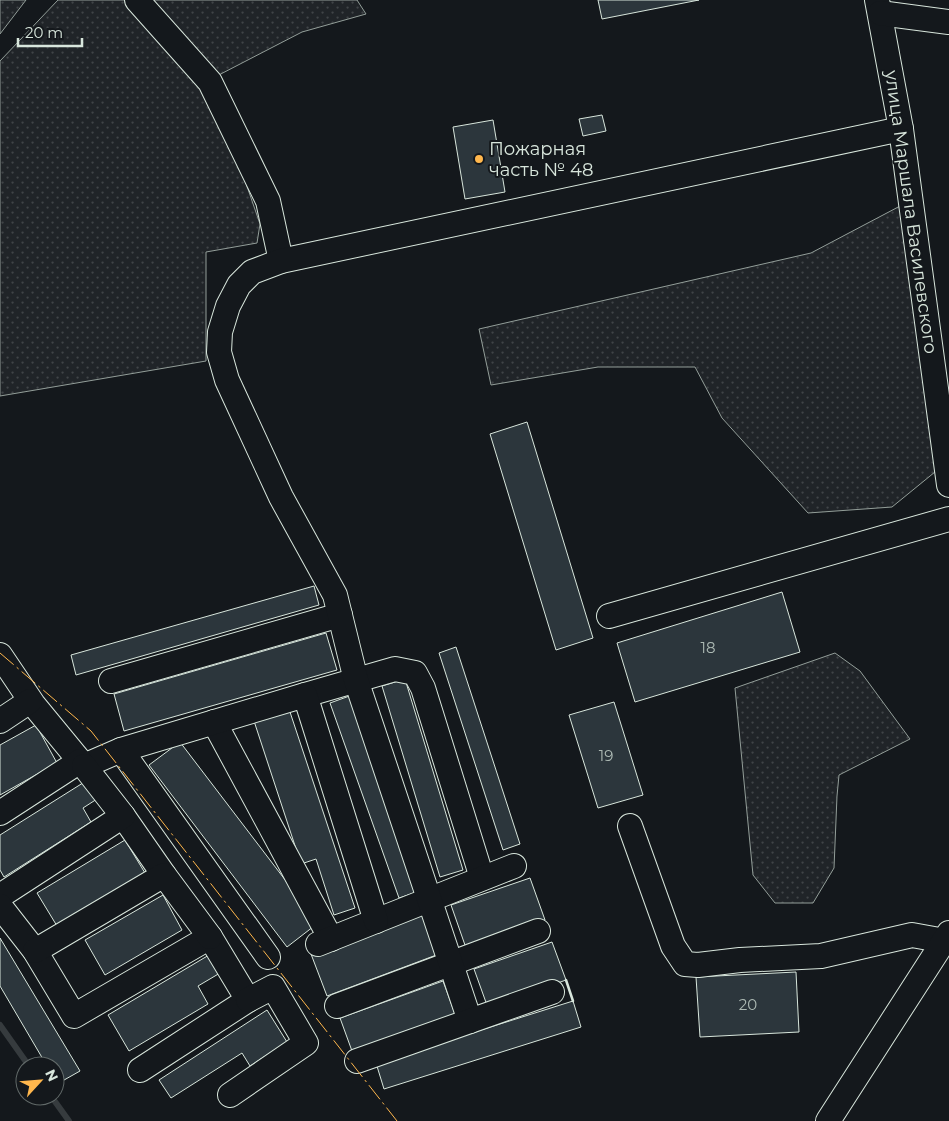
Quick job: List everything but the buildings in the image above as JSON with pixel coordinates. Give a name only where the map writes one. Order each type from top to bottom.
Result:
[{"type":"street","points":[[137,0],[210,82],[268,201],[281,260]]},
{"type":"street","points":[[879,7],[949,22]]},
{"type":"street","name":"улица Маршала Василевского","points":[[879,7],[901,129],[949,484]]},
{"type":"street","points":[[470,1021],[356,680],[336,595],[282,497],[231,389],[219,352],[220,332],[228,306],[239,285],[252,272],[281,260],[901,129]]},
{"type":"street","points":[[609,616],[949,519]]},
{"type":"street","points":[[111,681],[340,615]]},
{"type":"street","points":[[0,655],[30,701],[123,816],[210,937],[248,1000]]},
{"type":"street","points":[[0,813],[82,763],[395,668],[415,673],[423,688],[482,878]]},
{"type":"street","points":[[305,695],[376,920]]},
{"type":"street","points":[[0,721],[30,701]]},
{"type":"street","points":[[214,722],[325,941],[514,866]]},
{"type":"street","points":[[121,750],[268,957]]},
{"type":"street","points":[[0,896],[123,816]]},
{"type":"street","points":[[630,826],[673,946],[685,964],[698,965],[740,960],[821,956],[912,935],[947,937],[828,1121]]},
{"type":"street","points":[[35,951],[164,875]]},
{"type":"street","points":[[0,906],[35,951],[74,1016],[210,937]]},
{"type":"street","points":[[337,1006],[538,931]]},
{"type":"street","points":[[140,1070],[248,1000],[274,987],[306,1043],[230,1095]]},
{"type":"street","points":[[357,1061],[552,992]]},
{"type":"shaded area","points":[[0,0],[26,0],[0,34]]},
{"type":"shaded area","points":[[58,0],[129,0],[201,81],[240,166],[260,224],[257,243],[206,252],[206,361],[0,396],[0,61]]},
{"type":"shaded area","points":[[149,0],[357,0],[366,14],[302,32],[213,78]]},
{"type":"shaded area","points":[[902,205],[946,463],[892,507],[808,513],[722,418],[695,367],[598,367],[491,385],[479,329],[811,253]]},
{"type":"shaded area","points":[[835,653],[860,671],[910,739],[839,775],[834,868],[813,903],[775,903],[753,875],[735,688]]},
{"type":"waterway","points":[[0,1025],[22,1056]]},
{"type":"waterway","points":[[58,1106],[69,1121]]},
{"type":"wall","points":[[566,980],[573,1001]]},
{"type":"power","points":[[0,653],[91,731],[397,1121]]},
{"type":"place","name":"Пожарная часть № 48","points":[[479,159]]}]
